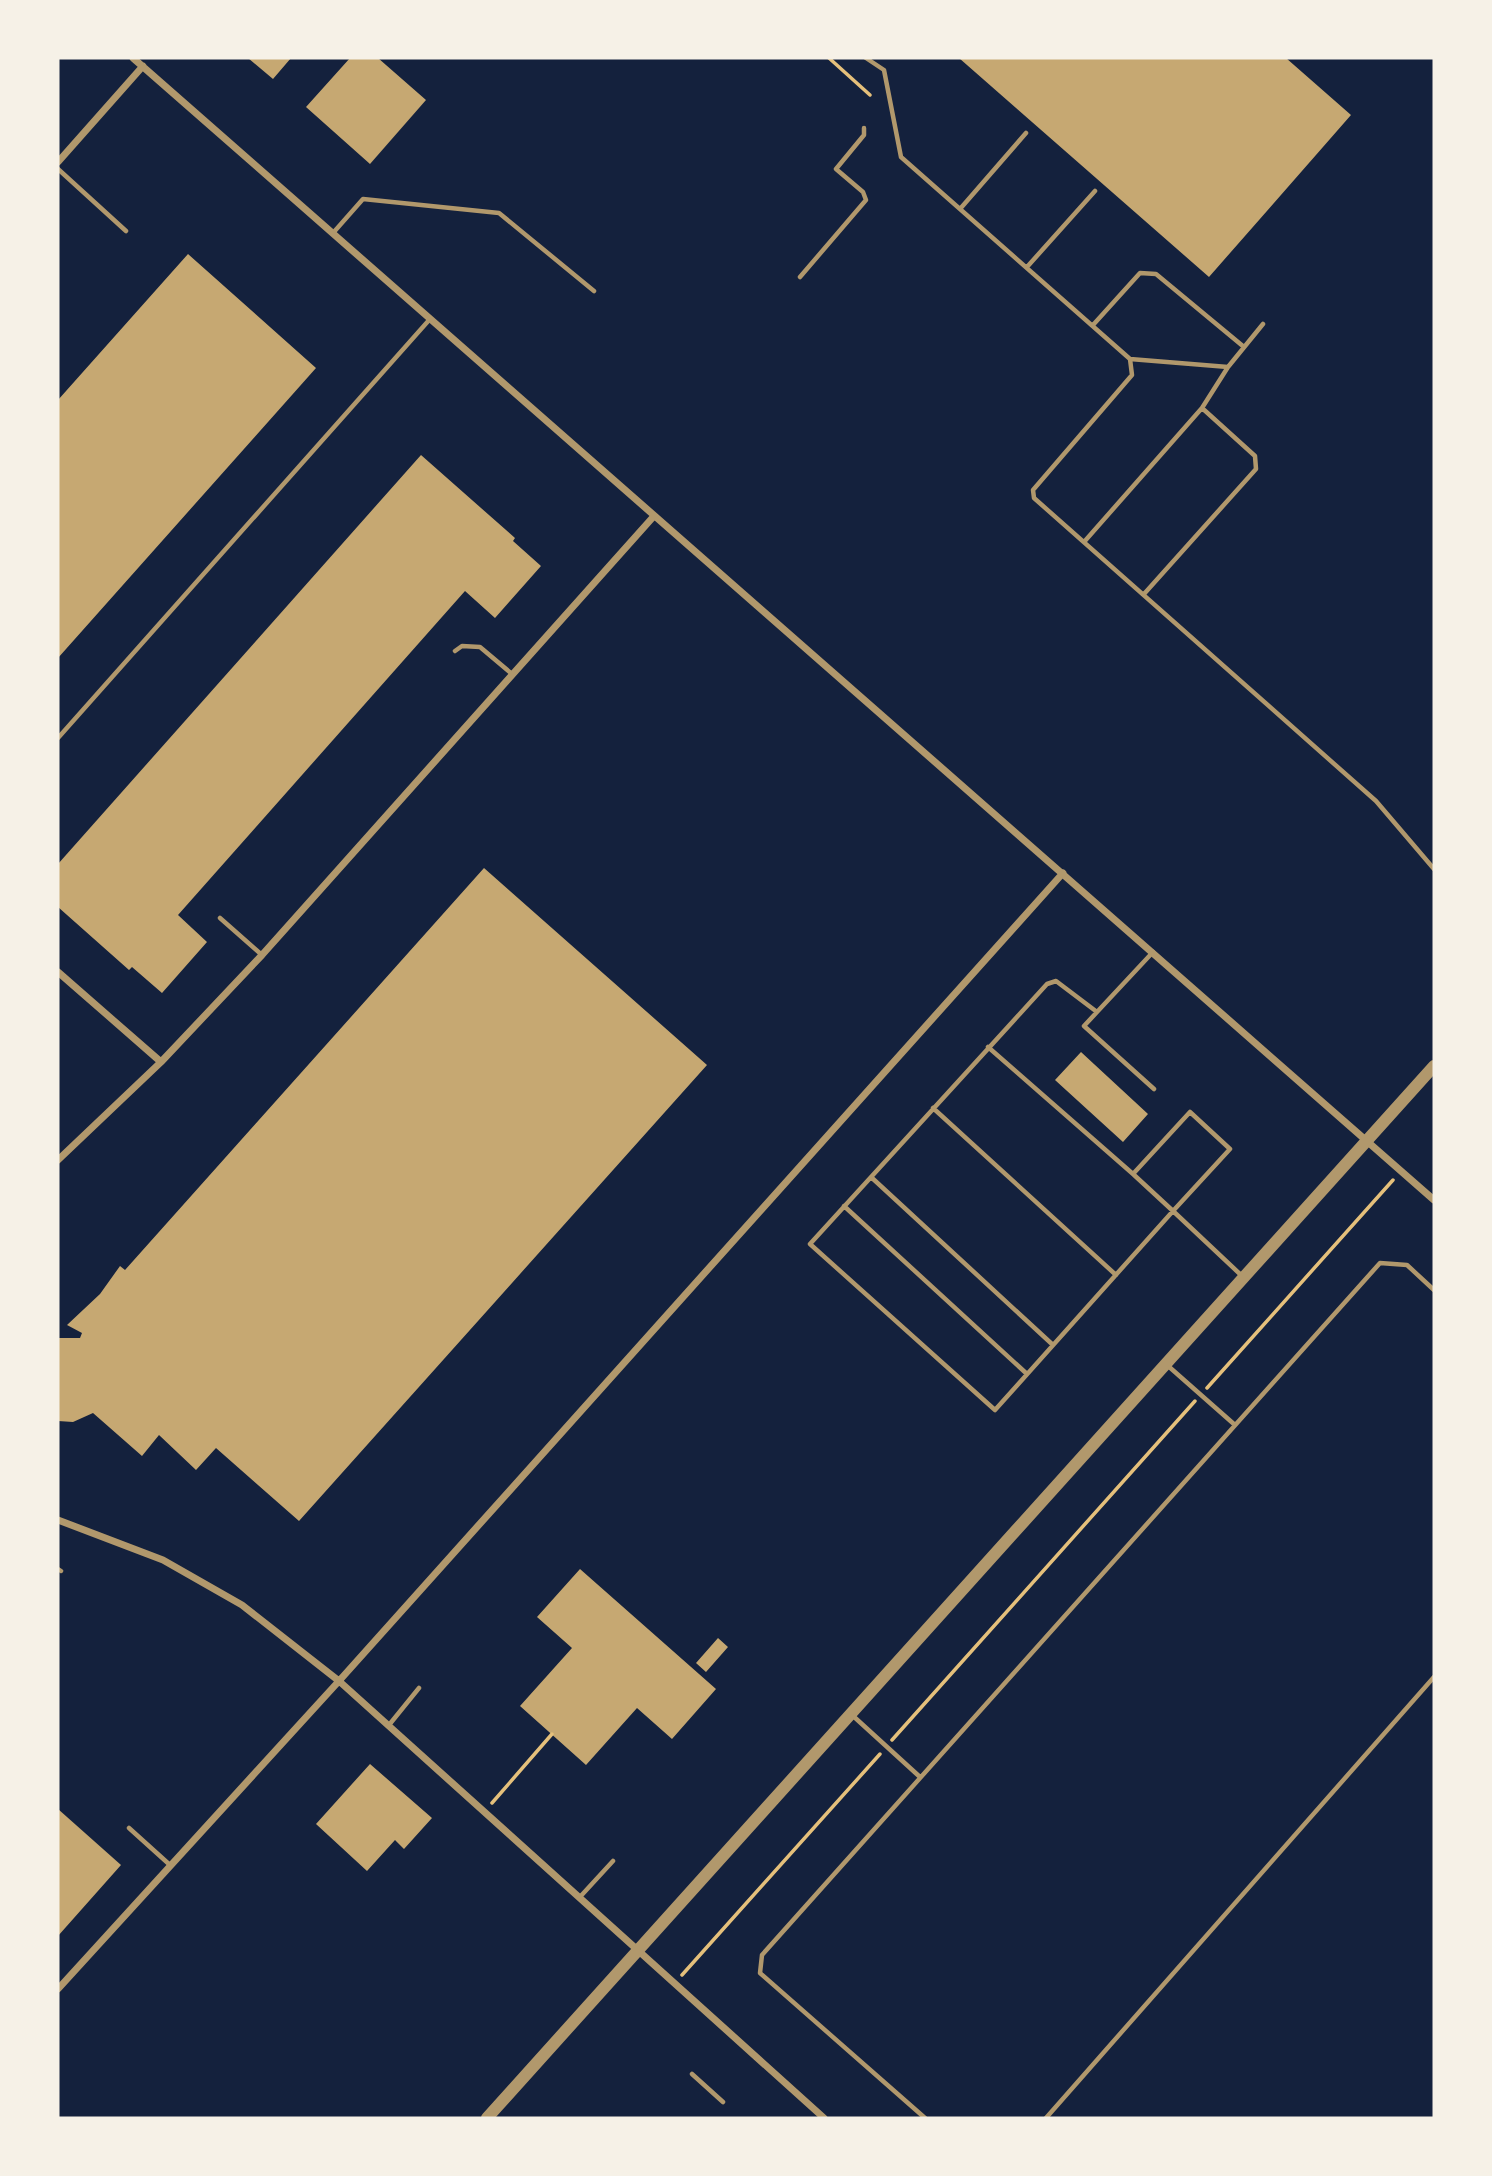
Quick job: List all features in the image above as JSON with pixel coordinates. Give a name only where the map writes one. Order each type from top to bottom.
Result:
[{"type":"street","points":[[133,58],[1369,1140],[1434,1200]]},
{"type":"street","points":[[58,162],[143,66]]},
{"type":"street","points":[[58,1160],[161,1062],[262,955],[654,516]]},
{"type":"street","points":[[58,1989],[339,1681],[1063,873]]},
{"type":"street","points":[[58,972],[161,1062]]},
{"type":"street","points":[[487,2118],[1434,1066]]},
{"type":"street","points":[[58,1520],[163,1560],[242,1605],[339,1681],[824,2118]]},
{"type":"lane","points":[[866,58],[884,70],[901,157],[1130,359],[1228,367]]},
{"type":"lane","points":[[800,277],[866,200],[863,192],[835,169],[864,135],[864,128]]},
{"type":"lane","points":[[960,209],[1026,133]]},
{"type":"lane","points":[[58,169],[126,231]]},
{"type":"lane","points":[[1027,267],[1094,191]]},
{"type":"lane","points":[[333,233],[363,199],[499,213],[594,291]]},
{"type":"lane","points":[[1093,325],[1140,273],[1156,274],[1244,347]]},
{"type":"lane","points":[[58,738],[430,319]]},
{"type":"lane","points":[[1084,542],[1202,408],[1228,367],[1264,324]]},
{"type":"lane","points":[[1130,359],[1132,375],[1032,490],[1034,498],[1376,801],[1434,869]]},
{"type":"lane","points":[[1144,594],[1256,469],[1255,456],[1202,408]]},
{"type":"lane","points":[[455,651],[462,646],[480,647],[512,674]]},
{"type":"lane","points":[[220,918],[262,955]]},
{"type":"lane","points":[[1153,952],[1084,1026],[1154,1089]]},
{"type":"lane","points":[[1097,1012],[1056,981],[1047,984],[810,1244],[995,1410],[1230,1149],[1190,1112],[1133,1174]]},
{"type":"lane","points":[[988,1047],[1133,1174],[1245,1278]]},
{"type":"lane","points":[[933,1108],[1116,1275]]},
{"type":"lane","points":[[871,1177],[1053,1345]]},
{"type":"lane","points":[[844,1206],[1027,1374]]},
{"type":"lane","points":[[925,2118],[760,1973],[762,1955],[1380,1263],[1407,1265],[1434,1290]]},
{"type":"lane","points":[[1167,1365],[1235,1425]]},
{"type":"lane","points":[[1046,2118],[1434,1677]]},
{"type":"lane","points":[[388,1726],[419,1688]]},
{"type":"lane","points":[[851,1714],[920,1777]]},
{"type":"lane","points":[[129,1828],[171,1866]]},
{"type":"lane","points":[[579,1898],[613,1861]]},
{"type":"lane","points":[[692,2074],[723,2102]]},
{"type":"path","points":[[833,59],[870,95]]},
{"type":"path","points":[[674,1984],[1401,1170]]},
{"type":"path","points":[[484,1812],[552,1734]]},
{"type":"building","points":[[248,58],[291,58],[273,79]]},
{"type":"building","points":[[350,58],[378,58],[426,100],[370,164],[306,107]]},
{"type":"building","points":[[959,58],[1286,58],[1351,115],[1209,277]]},
{"type":"building","points":[[188,254],[316,368],[58,658],[58,400]]},
{"type":"building","points":[[421,455],[515,538],[513,541],[541,566],[495,618],[465,591],[178,915],[207,942],[162,993],[132,967],[129,970],[58,907],[58,864]]},
{"type":"building","points":[[484,868],[707,1065],[299,1521],[216,1448],[196,1470],[159,1435],[142,1456],[93,1413],[73,1422],[58,1421],[58,1338],[80,1338],[82,1333],[67,1325],[100,1294],[120,1266],[125,1270]]},
{"type":"building","points":[[1081,1052],[1148,1114],[1123,1142],[1055,1080]]},
{"type":"building","points":[[580,1569],[716,1689],[672,1739],[637,1708],[586,1765],[520,1706],[572,1648],[537,1617]]},
{"type":"building","points":[[718,1638],[728,1647],[706,1672],[696,1663]]},
{"type":"building","points":[[370,1764],[432,1818],[404,1849],[395,1840],[367,1871],[316,1824]]},
{"type":"building","points":[[58,1809],[121,1865],[58,1936]]}]
